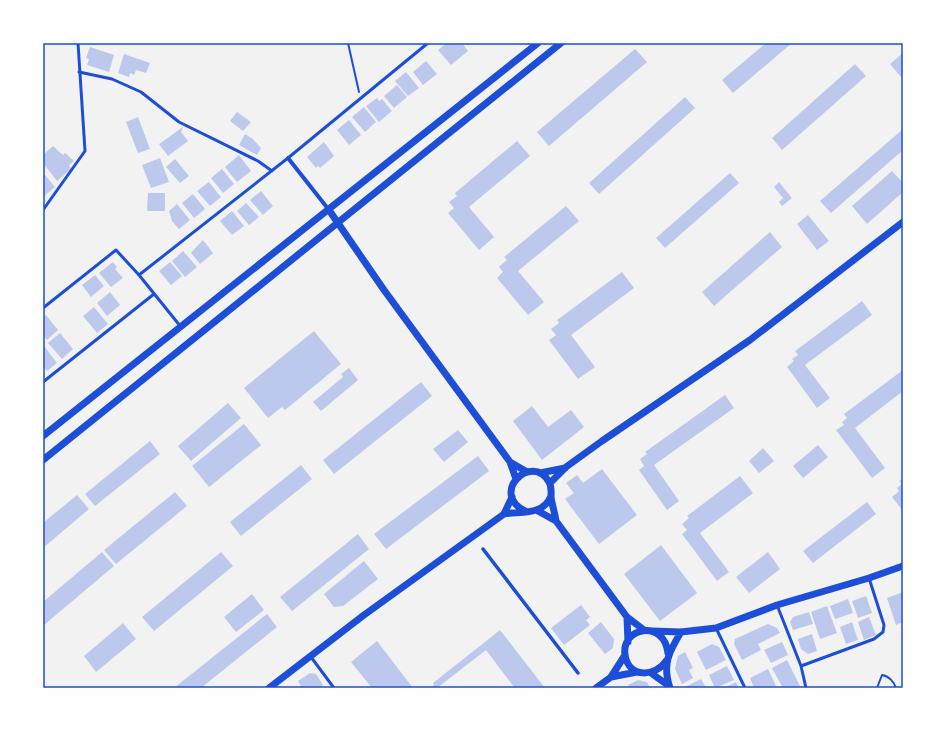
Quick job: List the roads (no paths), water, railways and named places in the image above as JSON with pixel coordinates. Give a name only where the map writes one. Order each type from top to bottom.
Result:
[{"type":"street","points":[[43,436],[538,43]]},
{"type":"street","points":[[43,460],[561,43]]},
{"type":"street","points":[[288,158],[329,210],[384,290],[510,462],[516,479]]},
{"type":"street","points":[[550,483],[566,468],[750,340],[903,222]]},
{"type":"street","points":[[510,462],[527,472],[540,473],[566,468]]},
{"type":"street","points":[[270,688],[364,615],[504,514],[512,498],[513,485],[516,479],[527,472]]},
{"type":"street","points":[[540,473],[550,483],[556,521]]},
{"type":"street","points":[[538,511],[548,503],[551,496]]},
{"type":"street","points":[[512,498],[515,503],[525,511]]},
{"type":"street","points":[[504,514],[538,511],[556,521],[627,617],[664,639],[668,656],[670,687]]},
{"type":"street","points":[[483,550],[578,673]]},
{"type":"street","points":[[628,642],[638,632],[648,630],[681,632],[716,628],[777,605],[869,578],[903,566]]},
{"type":"street","points":[[596,688],[611,677],[625,655],[628,642],[627,617]]},
{"type":"street","points":[[651,673],[663,666],[681,632]]},
{"type":"street","points":[[625,655],[632,668],[637,672]]},
{"type":"street","points":[[611,677],[637,672],[651,673],[670,687]]},
{"type":"lane","points":[[43,210],[85,151],[78,43]]},
{"type":"lane","points":[[140,275],[272,171],[360,97],[428,43]]},
{"type":"lane","points":[[79,72],[112,79],[141,92],[179,122],[258,161],[272,171]]},
{"type":"lane","points":[[43,308],[116,250],[140,275],[181,327]]},
{"type":"lane","points":[[43,382],[154,294]]},
{"type":"lane","points":[[801,666],[874,639],[883,632],[884,625],[869,578]]},
{"type":"lane","points":[[777,605],[801,666],[806,688]]},
{"type":"lane","points":[[716,628],[745,688]]},
{"type":"lane","points":[[311,657],[334,688]]}]
